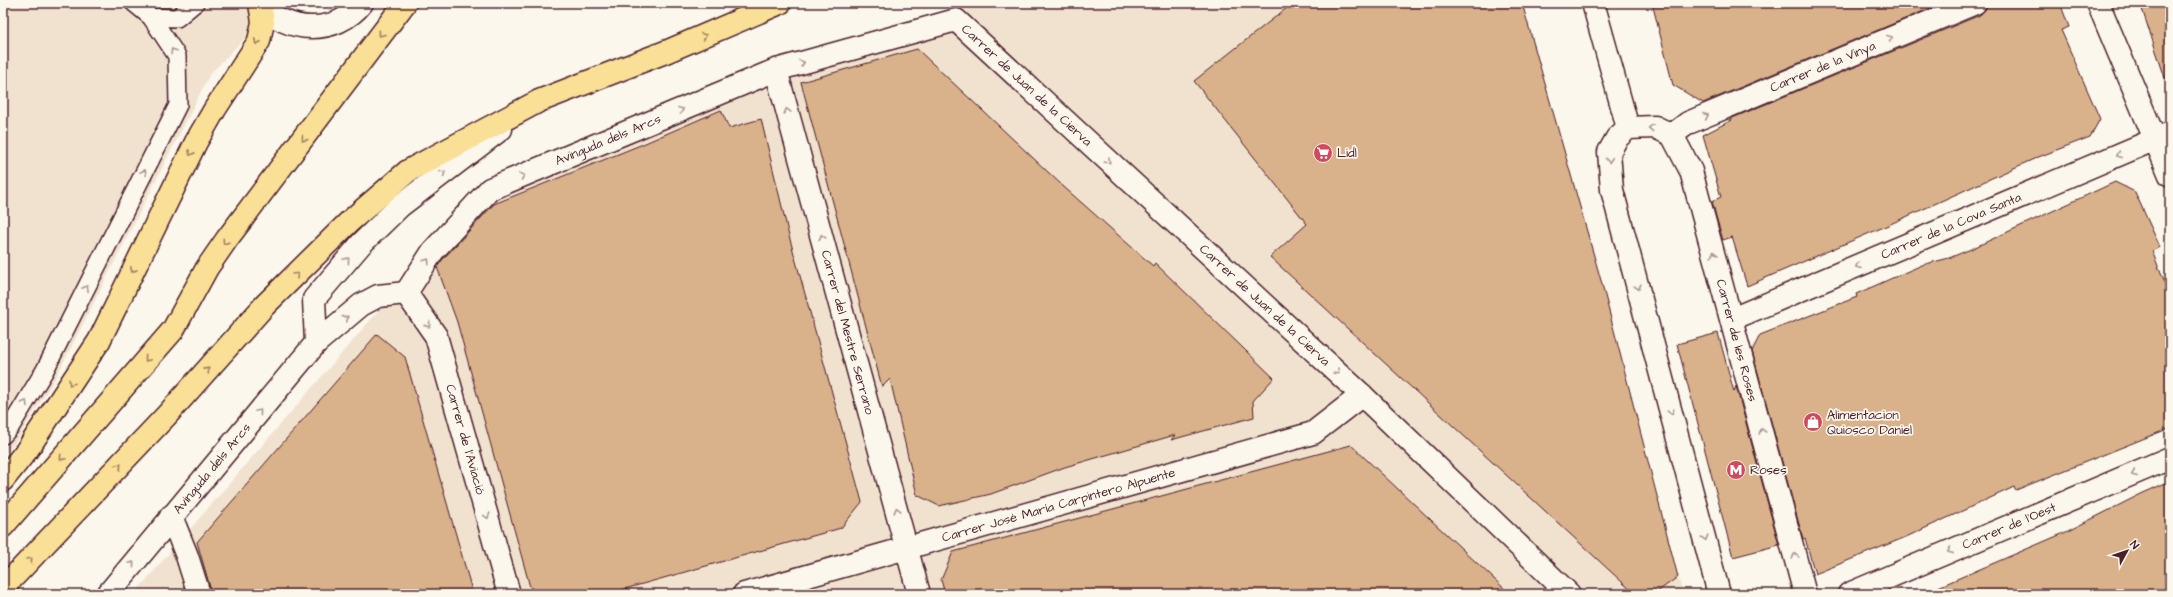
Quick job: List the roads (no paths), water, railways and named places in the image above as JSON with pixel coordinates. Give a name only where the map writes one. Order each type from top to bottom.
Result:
[{"type":"highway","points":[[3,526],[173,330],[207,268],[227,239],[405,3]]},
{"type":"highway","points":[[3,588],[166,416],[265,306],[348,222],[408,170],[539,101],[668,51],[780,3]]},
{"type":"highway","points":[[3,480],[27,450],[99,341],[196,142],[215,109],[259,41],[263,22],[260,4]]},
{"type":"street","points":[[260,4],[275,17],[292,25],[311,28],[330,26],[347,18],[362,3]]},
{"type":"street","points":[[1593,3],[1628,128]]},
{"type":"street","name":"Carrer de la Vinya","points":[[1672,135],[1688,123],[1975,3]]},
{"type":"street","points":[[2098,3],[2162,136],[2170,175]]},
{"type":"street","name":"Avinguda dels Arcs","points":[[108,594],[170,516],[316,343],[361,305],[378,296],[406,293],[434,251],[490,189],[776,70],[956,20]]},
{"type":"street","name":"Carrer de Juan de la Cierva","points":[[956,20],[1362,395],[1569,594]]},
{"type":"street","name":"Carrer del Mestre Serrano","points":[[776,70],[919,594]]},
{"type":"street","points":[[316,343],[314,299],[361,244],[400,206],[539,101]]},
{"type":"street","points":[[1672,135],[1655,127],[1628,128],[1617,138],[1609,152],[1612,190],[1719,594]]},
{"type":"street","name":"Carrer de les Roses","points":[[1672,135],[1691,171],[1805,594]]},
{"type":"street","name":"Carrer de la Cova Santa","points":[[1732,319],[2162,136]]},
{"type":"street","name":"Carrer de l’Aviació","points":[[406,293],[436,336],[509,594]]},
{"type":"street","name":"Carrer José María Carpintero Alpuente","points":[[744,594],[1313,433],[1362,395]]},
{"type":"street","name":"Carrer de l'Oest","points":[[1849,594],[2170,458]]},
{"type":"street","points":[[170,516],[187,556],[199,594]]},
{"type":"lane","points":[[3,435],[11,426],[44,370],[178,105],[177,56],[151,17],[134,3]]},
{"type":"lane","points":[[151,17],[177,18],[195,3]]},
{"type":"place","name":"Lidl","points":[[1323,153]]},
{"type":"place","name":"Alimentacion Quiosco Daniel","points":[[1813,422]]},
{"type":"place","name":"Roses","points":[[1736,470]]}]
